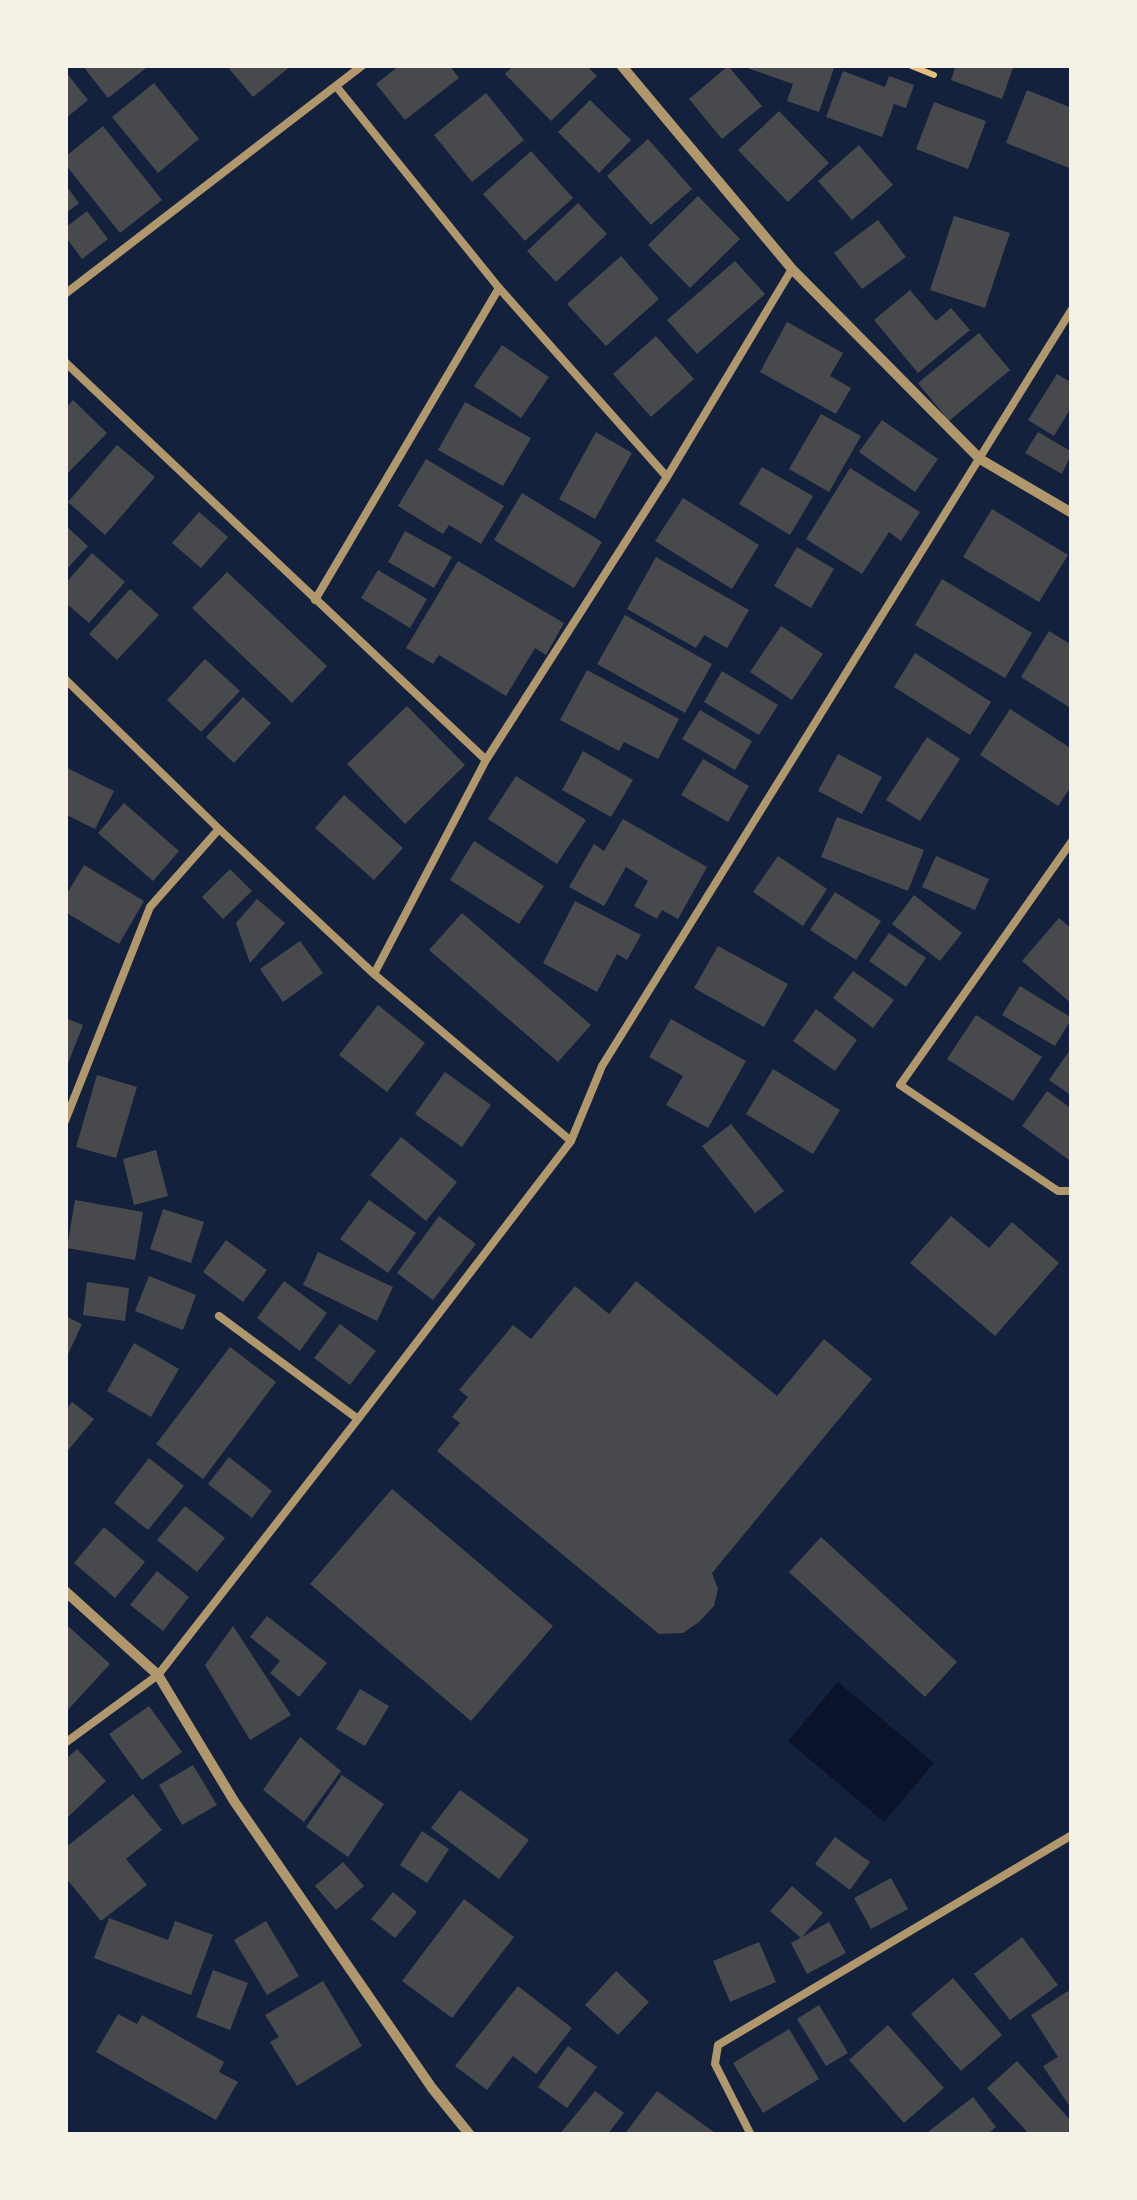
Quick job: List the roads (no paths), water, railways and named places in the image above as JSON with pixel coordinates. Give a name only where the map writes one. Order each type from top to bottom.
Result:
[{"type":"street","points":[[620,65],[792,268],[980,460],[1072,513]]},
{"type":"street","points":[[65,1591],[158,1675],[234,1801],[432,2088],[470,2135]]},
{"type":"lane","points":[[65,294],[363,65]]},
{"type":"lane","points":[[336,86],[499,288],[667,477]]},
{"type":"lane","points":[[374,974],[486,760],[667,477],[792,268]]},
{"type":"lane","points":[[315,600],[499,288]]},
{"type":"lane","points":[[65,1743],[158,1675],[571,1140],[602,1066],[1072,309]]},
{"type":"lane","points":[[65,362],[486,760]]},
{"type":"lane","points":[[65,679],[374,974],[571,1140]]},
{"type":"lane","points":[[65,1120],[150,907],[219,829]]},
{"type":"lane","points":[[1072,841],[900,1086],[1058,1192],[1072,1191]]},
{"type":"lane","points":[[220,1316],[358,1419]]},
{"type":"lane","points":[[751,2135],[714,2064],[718,2045],[1072,1834]]},
{"type":"water","points":[[838,1682],[934,1763],[884,1822],[788,1741]]}]
